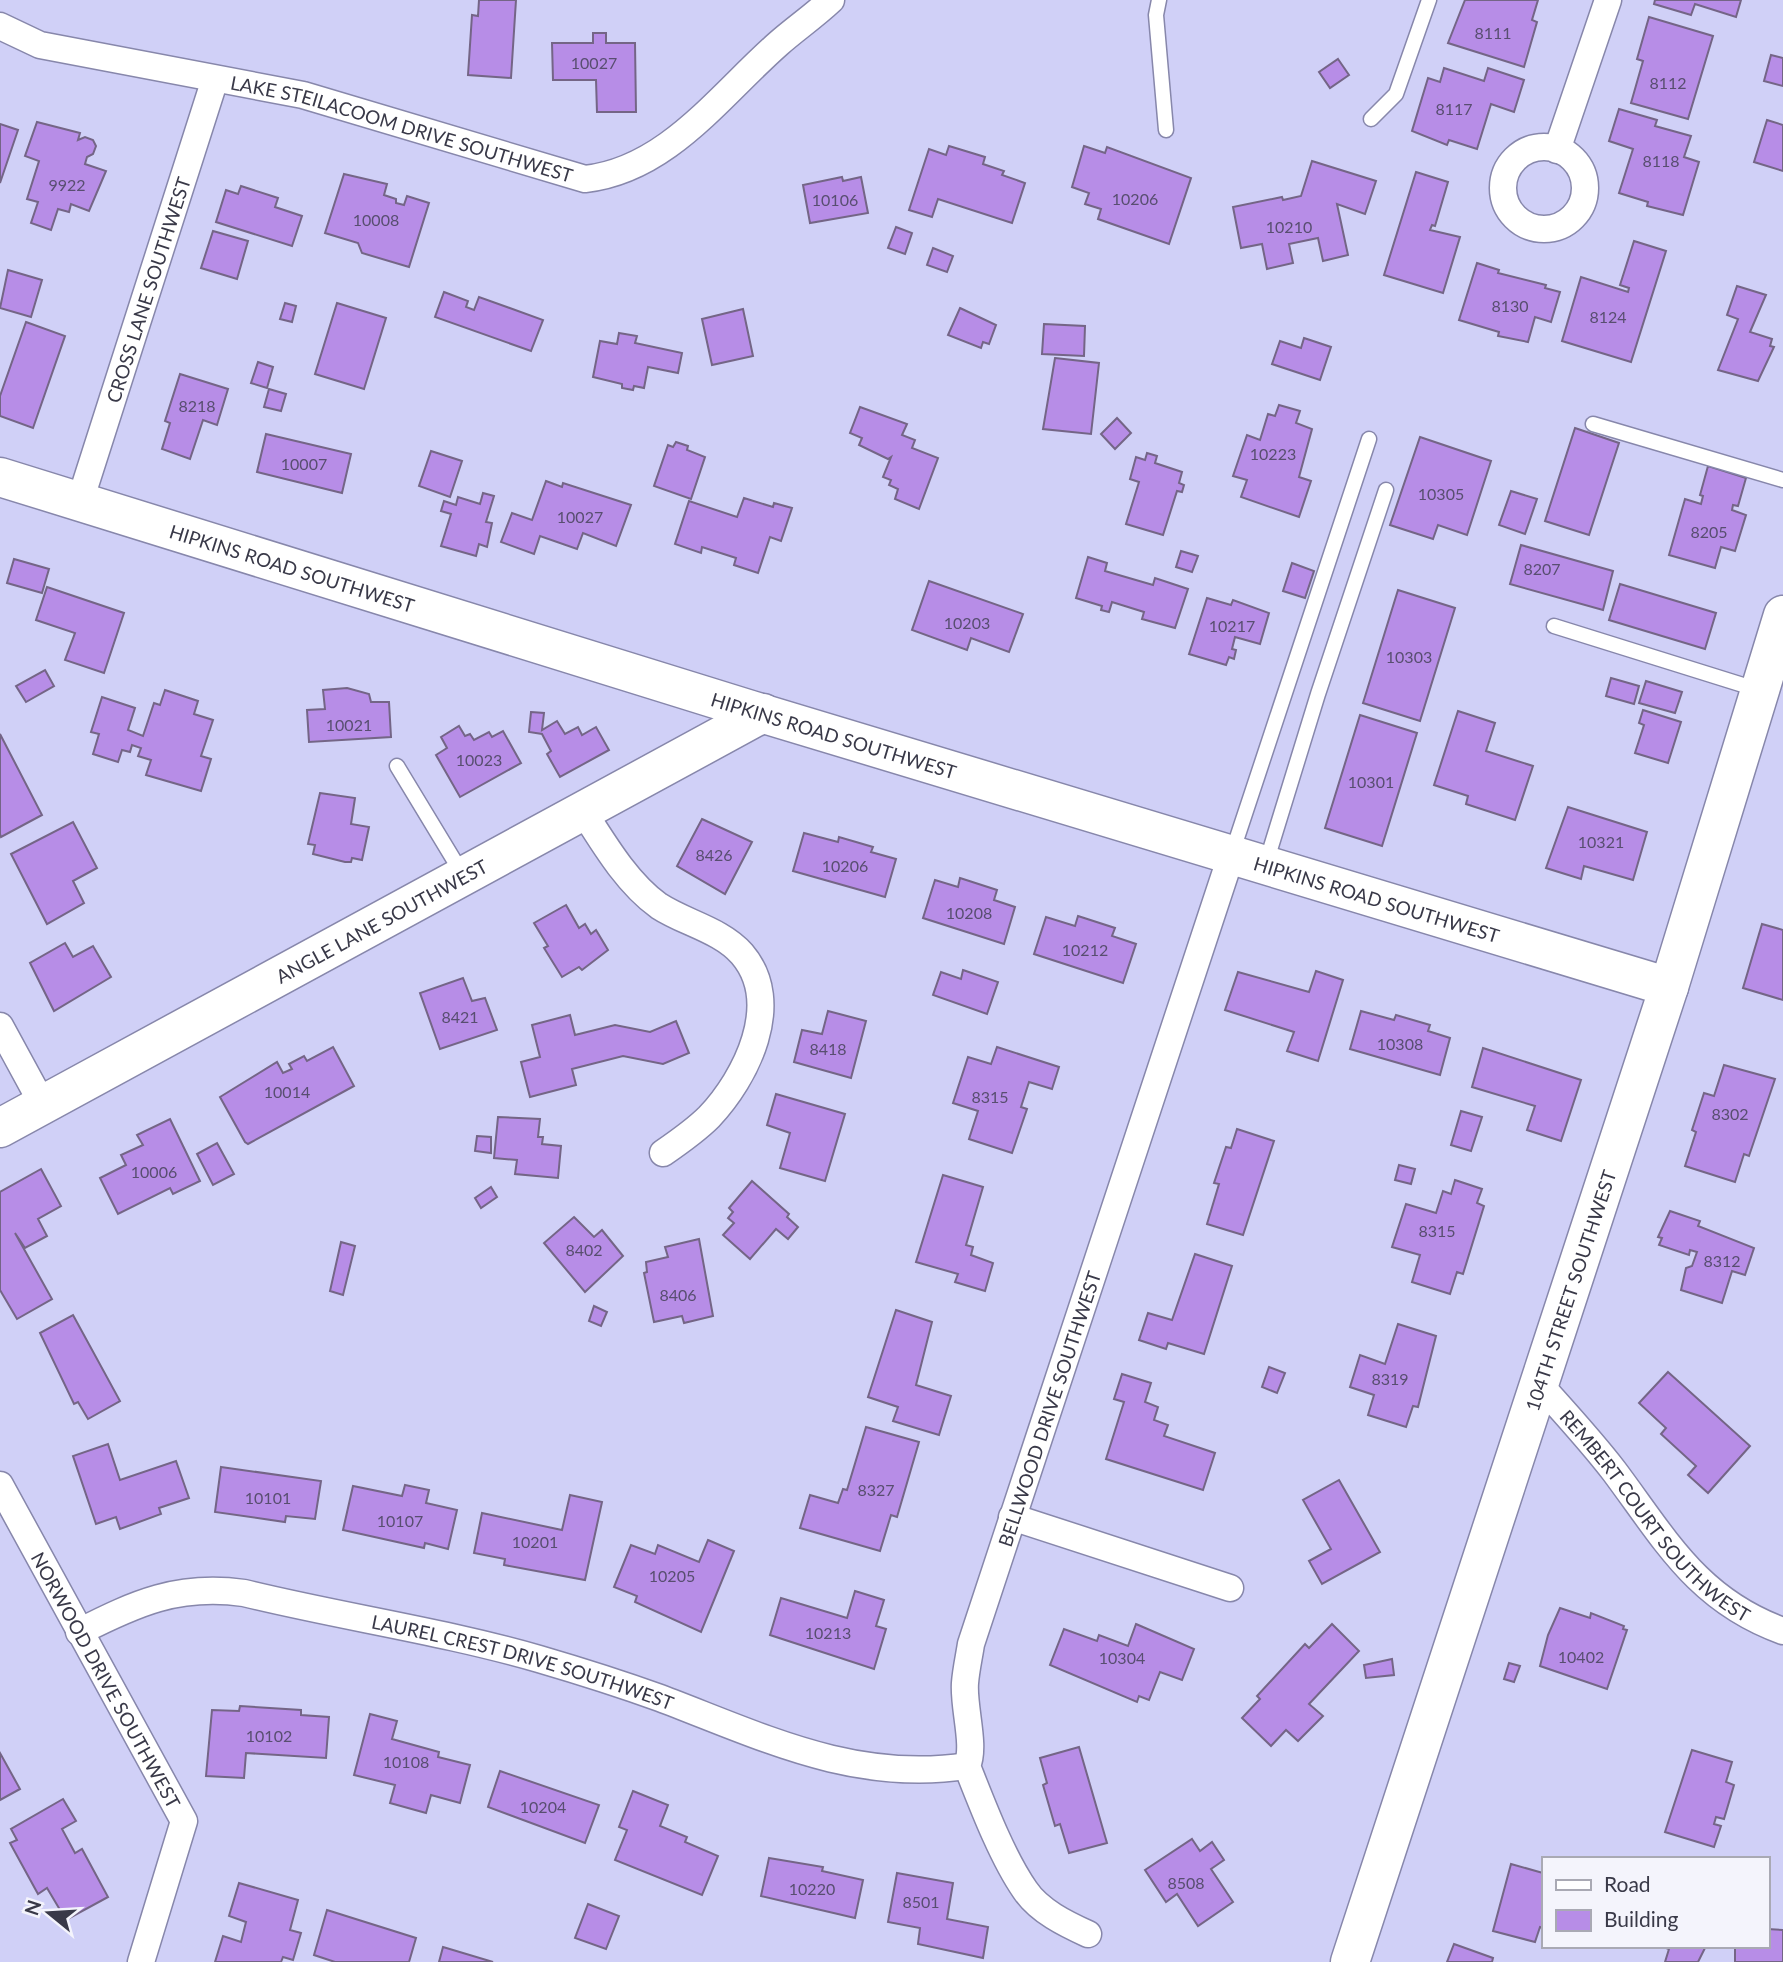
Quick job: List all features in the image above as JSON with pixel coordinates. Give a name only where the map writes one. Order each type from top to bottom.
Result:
[{"type":"street","name":"LAKE STEILACOOM DRIVE SOUTHWEST","points":[[0,26],[40,45],[145,62],[215,79],[303,95],[584,179],[610,177],[656,156],[831,0]]},
{"type":"street","points":[[1557,150],[1608,0]]},
{"type":"street","name":"CROSS LANE SOUTHWEST","points":[[80,501],[215,79]]},
{"type":"street","name":"HIPKINS ROAD SOUTHWEST","points":[[0,477],[763,713],[1669,987]]},
{"type":"street","name":"104TH STREET SOUTHWEST","points":[[1350,1962],[1669,987],[1783,615]]},
{"type":"street","name":"ANGLE LANE SOUTHWEST","points":[[0,1128],[763,713]]},
{"type":"street","points":[[583,811],[609,851],[659,905],[703,928],[742,954],[754,975],[760,998],[758,1033],[732,1085],[710,1115],[663,1153]]},
{"type":"street","name":"BELLWOOD DRIVE SOUTHWEST","points":[[1088,1934],[1064,1923],[1026,1892],[967,1766],[971,1756],[966,1721],[965,1683],[971,1644],[1012,1517],[1249,858]]},
{"type":"street","points":[[0,1026],[43,1105]]},
{"type":"street","name":"REMBERT COURT SOUTHWEST","points":[[1540,1385],[1607,1462],[1640,1511],[1693,1576],[1723,1601],[1783,1631]]},
{"type":"street","name":"NORWOOD DRIVE SOUTHWEST","points":[[0,1485],[184,1821],[141,1962]]},
{"type":"street","points":[[1012,1517],[1230,1588]]},
{"type":"street","name":"LAUREL CREST DRIVE SOUTHWEST","points":[[79,1632],[131,1605],[211,1588],[244,1593],[538,1659],[658,1698],[786,1747],[847,1762],[897,1771],[967,1766]]},
{"type":"lane","points":[[1158,0],[1156,15],[1167,130]]},
{"type":"lane","points":[[1371,119],[1396,94],[1429,0]]},
{"type":"lane","points":[[1593,424],[1783,480]]},
{"type":"lane","points":[[1249,858],[1369,439]]},
{"type":"lane","points":[[1249,858],[1386,490]]},
{"type":"lane","points":[[1554,626],[1760,690]]},
{"type":"lane","points":[[397,766],[464,876]]},
{"type":"building","points":[[479,0],[516,0],[511,78],[468,75],[472,15],[478,16]]},
{"type":"building","points":[[1465,0],[1538,0],[1532,20],[1537,22],[1524,67],[1448,43]]},
{"type":"building","points":[[1655,0],[1741,0],[1736,17],[1695,4],[1691,15],[1654,4]]},
{"type":"building","points":[[1649,17],[1713,36],[1688,119],[1631,103],[1643,61],[1637,59]]},
{"type":"building","points":[[593,33],[606,33],[606,43],[635,43],[636,112],[597,112],[596,80],[553,80],[552,43],[593,43]]},
{"type":"building","points":[[1771,55],[1783,58],[1783,86],[1764,81]]},
{"type":"building","points":[[1338,59],[1349,75],[1330,88],[1319,72]]},
{"type":"building","points":[[1444,68],[1484,81],[1488,68],[1524,80],[1514,112],[1491,104],[1477,149],[1449,140],[1447,145],[1412,131],[1428,78],[1440,82]]},
{"type":"building","points":[[1619,109],[1657,120],[1655,126],[1691,136],[1684,157],[1699,162],[1683,215],[1647,206],[1648,202],[1619,193],[1633,149],[1609,141]]},
{"type":"building","points":[[1767,120],[1783,125],[1783,171],[1754,162]]},
{"type":"building","points":[[37,122],[80,133],[78,140],[85,137],[93,140],[96,146],[85,164],[106,171],[89,211],[71,204],[69,212],[58,209],[51,230],[31,223],[38,202],[27,199],[39,161],[25,156]]},
{"type":"building","points":[[0,124],[18,130],[0,183]]},
{"type":"building","points":[[949,146],[985,157],[983,164],[1004,171],[1002,175],[1025,183],[1012,223],[938,199],[932,217],[909,210],[929,149],[946,155]]},
{"type":"building","points":[[1084,146],[1105,153],[1107,147],[1191,178],[1169,244],[1098,219],[1101,209],[1085,204],[1089,193],[1072,187]]},
{"type":"building","points":[[1312,161],[1376,181],[1365,214],[1337,204],[1348,255],[1323,261],[1318,238],[1289,244],[1293,263],[1267,269],[1262,244],[1241,248],[1233,207],[1301,196]]},
{"type":"building","points":[[1416,172],[1448,182],[1435,226],[1432,225],[1430,230],[1460,237],[1443,293],[1384,275]]},
{"type":"building","points":[[344,174],[387,184],[384,195],[396,199],[396,203],[404,205],[407,196],[429,203],[409,267],[362,253],[358,243],[325,233]]},
{"type":"building","points":[[842,177],[843,181],[861,177],[868,213],[810,223],[803,185]]},
{"type":"building","points":[[241,186],[278,198],[275,207],[302,216],[292,246],[216,222],[226,190],[238,194]]},
{"type":"building","points":[[896,227],[912,233],[905,254],[888,248]]},
{"type":"building","points":[[213,231],[248,241],[237,279],[201,268]]},
{"type":"building","points":[[1634,241],[1666,251],[1631,362],[1562,341],[1581,277],[1628,292],[1629,288],[1620,285]]},
{"type":"building","points":[[933,248],[953,256],[947,272],[927,265]]},
{"type":"building","points":[[1477,263],[1499,270],[1498,273],[1546,285],[1545,288],[1560,292],[1551,322],[1535,317],[1528,342],[1498,336],[1499,332],[1459,320]]},
{"type":"building","points":[[8,270],[42,280],[31,317],[0,308]]},
{"type":"building","points":[[1737,286],[1766,295],[1750,332],[1772,339],[1770,346],[1774,347],[1758,381],[1718,370],[1738,319],[1727,315]]},
{"type":"building","points":[[444,292],[468,301],[466,307],[474,310],[479,297],[543,320],[531,351],[435,317]]},
{"type":"building","points":[[285,303],[296,306],[292,322],[280,319]]},
{"type":"building","points":[[337,303],[386,318],[364,389],[315,374]]},
{"type":"building","points":[[960,308],[996,325],[989,344],[983,342],[981,348],[948,335]]},
{"type":"building","points":[[743,309],[753,356],[712,365],[702,319]]},
{"type":"building","points":[[26,322],[65,336],[33,428],[0,416],[0,396]]},
{"type":"building","points":[[1044,324],[1085,326],[1084,356],[1042,354]]},
{"type":"building","points":[[619,333],[637,336],[635,343],[682,353],[678,373],[648,367],[644,388],[634,386],[633,390],[622,388],[622,384],[593,377],[600,341],[617,344]]},
{"type":"building","points":[[1304,338],[1331,347],[1320,380],[1272,364],[1280,341],[1301,348]]},
{"type":"building","points":[[1055,358],[1099,363],[1091,434],[1043,429]]},
{"type":"building","points":[[258,362],[273,367],[267,388],[251,383]]},
{"type":"building","points":[[180,374],[228,389],[217,425],[203,420],[190,459],[162,449],[170,423],[165,421]]},
{"type":"building","points":[[269,389],[286,394],[281,411],[264,407]]},
{"type":"building","points":[[1279,405],[1300,411],[1296,423],[1312,429],[1299,477],[1311,481],[1299,517],[1241,497],[1247,480],[1233,476],[1247,435],[1260,440],[1268,414],[1275,416]]},
{"type":"building","points":[[860,407],[907,424],[902,435],[915,440],[912,448],[938,458],[919,509],[895,499],[898,489],[889,485],[891,480],[883,477],[891,457],[888,459],[859,445],[862,438],[850,433]]},
{"type":"building","points":[[1117,418],[1131,433],[1115,449],[1101,434]]},
{"type":"building","points":[[1575,428],[1619,443],[1589,535],[1545,521]]},
{"type":"building","points":[[266,434],[351,454],[342,493],[257,472]]},
{"type":"building","points":[[1420,437],[1491,461],[1467,535],[1438,525],[1433,539],[1390,525]]},
{"type":"building","points":[[676,442],[705,457],[691,499],[654,486],[668,445],[673,447]]},
{"type":"building","points":[[431,451],[462,461],[450,497],[419,486]]},
{"type":"building","points":[[1147,453],[1157,456],[1155,463],[1182,472],[1179,483],[1184,485],[1182,492],[1177,491],[1163,535],[1126,524],[1139,482],[1130,479],[1136,457],[1145,460]]},
{"type":"building","points":[[1708,466],[1746,478],[1738,506],[1733,505],[1732,510],[1746,515],[1735,551],[1721,547],[1715,568],[1669,555],[1685,499],[1701,504],[1703,496],[1700,495]]},
{"type":"building","points":[[546,481],[562,487],[563,483],[631,505],[616,546],[583,533],[577,549],[540,536],[534,554],[501,542],[512,513],[532,520]]},
{"type":"building","points":[[1511,491],[1537,499],[1525,534],[1499,525]]},
{"type":"building","points":[[483,493],[494,496],[486,522],[492,523],[487,547],[479,544],[476,556],[441,546],[451,514],[441,511],[444,501],[456,505],[458,497],[480,504]]},
{"type":"building","points":[[744,498],[773,507],[774,503],[792,508],[781,541],[770,537],[758,573],[734,565],[736,558],[702,547],[701,553],[675,544],[689,501],[737,517]]},
{"type":"building","points":[[1521,545],[1613,571],[1603,610],[1510,584]]},
{"type":"building","points":[[1181,551],[1198,556],[1192,572],[1176,567]]},
{"type":"building","points":[[1088,557],[1107,563],[1105,571],[1153,585],[1155,578],[1188,589],[1175,628],[1142,619],[1144,612],[1112,602],[1109,612],[1101,610],[1102,606],[1076,598]]},
{"type":"building","points":[[14,559],[49,569],[42,593],[7,583]]},
{"type":"building","points":[[1292,563],[1314,571],[1305,598],[1283,591]]},
{"type":"building","points":[[929,581],[1023,614],[1009,652],[971,638],[967,650],[912,630]]},
{"type":"building","points":[[1620,584],[1716,613],[1705,649],[1609,620]]},
{"type":"building","points":[[47,587],[124,613],[104,673],[65,660],[75,633],[36,620]]},
{"type":"building","points":[[1398,590],[1455,608],[1420,721],[1363,703]]},
{"type":"building","points":[[1207,598],[1231,605],[1233,600],[1269,613],[1260,644],[1235,637],[1232,649],[1236,650],[1234,659],[1229,657],[1226,665],[1189,654]]},
{"type":"building","points":[[45,670],[54,686],[26,702],[16,686]]},
{"type":"building","points":[[1611,678],[1639,686],[1634,704],[1606,696]]},
{"type":"building","points":[[1646,681],[1682,692],[1675,713],[1639,703]]},
{"type":"building","points":[[347,688],[369,694],[371,702],[389,702],[391,737],[309,742],[307,710],[325,709],[323,690]]},
{"type":"building","points":[[165,690],[198,701],[194,714],[213,720],[201,756],[211,759],[201,791],[146,775],[151,760],[138,756],[141,748],[132,745],[130,752],[122,750],[118,762],[93,754],[99,734],[91,732],[102,697],[135,708],[128,730],[143,736],[154,703],[160,705]]},
{"type":"building","points":[[1643,710],[1681,722],[1668,763],[1635,753],[1644,725],[1639,723]]},
{"type":"building","points":[[1458,711],[1495,723],[1486,751],[1533,766],[1515,820],[1466,804],[1468,796],[1434,785]]},
{"type":"building","points":[[531,712],[544,713],[542,730],[557,721],[565,734],[578,727],[582,735],[596,727],[609,750],[560,777],[547,754],[551,751],[542,734],[529,732]]},
{"type":"building","points":[[1360,715],[1417,733],[1382,846],[1325,828]]},
{"type":"building","points":[[459,726],[465,736],[470,734],[474,740],[489,732],[492,737],[503,731],[521,763],[460,797],[436,755],[447,748],[441,737]]},
{"type":"building","points":[[0,734],[42,815],[1,837],[0,834]]},
{"type":"building","points":[[320,793],[355,798],[351,824],[369,827],[362,860],[352,858],[351,862],[345,862],[313,854],[315,845],[308,844]]},
{"type":"building","points":[[1568,807],[1647,832],[1633,880],[1584,866],[1581,879],[1546,868]]},
{"type":"building","points":[[702,819],[752,842],[725,894],[677,866]]},
{"type":"building","points":[[73,822],[97,868],[73,881],[84,903],[47,924],[11,854]]},
{"type":"building","points":[[804,833],[838,842],[839,837],[873,847],[871,852],[896,859],[885,897],[793,871]]},
{"type":"building","points":[[960,878],[997,890],[994,900],[1015,907],[1004,944],[923,918],[935,880],[958,887]]},
{"type":"building","points":[[566,905],[579,928],[585,924],[591,934],[596,930],[608,950],[582,970],[579,967],[562,977],[544,948],[548,946],[534,923]]},
{"type":"building","points":[[1078,916],[1115,928],[1112,936],[1136,944],[1123,983],[1034,954],[1046,917],[1075,926]]},
{"type":"building","points":[[1762,924],[1783,930],[1783,1000],[1743,988]]},
{"type":"building","points":[[65,943],[73,957],[93,946],[111,977],[54,1011],[30,963]]},
{"type":"building","points":[[963,970],[998,982],[987,1014],[933,995],[941,972],[961,979]]},
{"type":"building","points":[[1316,971],[1343,980],[1318,1061],[1287,1051],[1294,1032],[1225,1010],[1238,972],[1309,992]]},
{"type":"building","points":[[463,978],[472,1001],[485,998],[497,1030],[440,1049],[420,993]]},
{"type":"building","points":[[828,1011],[866,1021],[851,1078],[794,1062],[802,1030],[822,1034]]},
{"type":"building","points":[[1361,1011],[1394,1020],[1396,1015],[1430,1025],[1428,1031],[1450,1038],[1440,1075],[1350,1049]]},
{"type":"building","points":[[570,1015],[575,1035],[615,1025],[650,1032],[676,1021],[689,1053],[663,1064],[623,1056],[572,1069],[576,1085],[530,1097],[521,1062],[540,1057],[532,1025]]},
{"type":"building","points":[[333,1047],[354,1086],[248,1144],[245,1142],[220,1097],[277,1062],[283,1073],[292,1069],[289,1064],[304,1056],[307,1061]]},
{"type":"building","points":[[997,1047],[1059,1067],[1052,1089],[1029,1082],[1021,1107],[1027,1109],[1012,1153],[969,1139],[978,1111],[953,1103],[968,1057],[991,1064]]},
{"type":"building","points":[[1483,1048],[1581,1080],[1561,1141],[1527,1130],[1535,1106],[1472,1087]]},
{"type":"building","points":[[1724,1065],[1775,1079],[1749,1156],[1744,1154],[1735,1182],[1685,1166],[1696,1132],[1692,1130],[1704,1093],[1714,1096]]},
{"type":"building","points":[[776,1094],[845,1114],[825,1181],[780,1168],[790,1133],[767,1125]]},
{"type":"building","points":[[1461,1111],[1482,1117],[1471,1151],[1451,1145]]},
{"type":"building","points":[[498,1117],[540,1119],[538,1137],[543,1137],[542,1144],[561,1146],[558,1178],[515,1174],[517,1160],[494,1158]]},
{"type":"building","points":[[170,1119],[200,1181],[173,1194],[170,1188],[118,1214],[100,1178],[126,1165],[121,1155],[143,1145],[137,1135]]},
{"type":"building","points":[[1237,1129],[1274,1141],[1243,1235],[1207,1224],[1219,1184],[1214,1183],[1226,1147],[1231,1148]]},
{"type":"building","points":[[477,1136],[491,1137],[491,1153],[475,1151]]},
{"type":"building","points":[[217,1143],[234,1174],[213,1185],[197,1154]]},
{"type":"building","points":[[1399,1165],[1415,1169],[1411,1184],[1395,1180]]},
{"type":"building","points":[[41,1169],[61,1206],[38,1219],[47,1236],[25,1248],[15,1233],[52,1299],[17,1319],[0,1290],[0,1192]]},
{"type":"building","points":[[943,1175],[983,1187],[966,1245],[973,1247],[971,1255],[993,1263],[985,1291],[955,1282],[958,1274],[916,1262]]},
{"type":"building","points":[[1455,1180],[1482,1189],[1477,1203],[1484,1206],[1463,1274],[1457,1272],[1450,1294],[1412,1282],[1420,1255],[1392,1247],[1406,1204],[1436,1213],[1443,1191],[1451,1194]]},
{"type":"building","points":[[752,1181],[789,1214],[787,1217],[798,1227],[788,1239],[776,1229],[750,1259],[723,1235],[734,1223],[728,1218],[733,1212],[729,1208]]},
{"type":"building","points":[[491,1187],[497,1197],[481,1208],[475,1198]]},
{"type":"building","points":[[1670,1211],[1700,1221],[1698,1226],[1754,1248],[1745,1275],[1732,1271],[1722,1303],[1681,1290],[1686,1268],[1692,1266],[1697,1252],[1690,1250],[1689,1255],[1659,1245],[1662,1238],[1658,1237]]},
{"type":"building","points":[[574,1217],[594,1237],[602,1230],[623,1256],[585,1292],[544,1243]]},
{"type":"building","points":[[699,1239],[713,1316],[684,1323],[682,1316],[654,1322],[644,1273],[647,1272],[646,1262],[668,1257],[665,1247]]},
{"type":"building","points":[[341,1242],[355,1246],[343,1295],[330,1291]]},
{"type":"building","points":[[1195,1254],[1232,1266],[1204,1354],[1168,1343],[1166,1349],[1139,1340],[1148,1313],[1172,1320]]},
{"type":"building","points":[[594,1306],[607,1312],[601,1326],[589,1321]]},
{"type":"building","points":[[896,1310],[932,1322],[916,1385],[951,1396],[939,1435],[893,1421],[898,1407],[868,1397]]},
{"type":"building","points":[[73,1315],[120,1401],[88,1419],[78,1402],[74,1404],[40,1333]]},
{"type":"building","points":[[1398,1324],[1436,1336],[1418,1407],[1413,1406],[1406,1427],[1368,1415],[1374,1395],[1350,1387],[1360,1355],[1385,1364]]},
{"type":"building","points":[[1269,1367],[1285,1373],[1277,1393],[1262,1387]]},
{"type":"building","points":[[1668,1372],[1750,1446],[1708,1493],[1688,1475],[1696,1466],[1661,1434],[1666,1428],[1639,1403]]},
{"type":"building","points":[[1122,1374],[1151,1383],[1145,1402],[1158,1407],[1154,1420],[1168,1425],[1164,1436],[1215,1453],[1203,1490],[1106,1459],[1124,1402],[1114,1399]]},
{"type":"building","points":[[866,1427],[919,1442],[897,1517],[891,1515],[880,1551],[800,1528],[810,1495],[838,1503],[843,1489],[847,1490]]},
{"type":"building","points":[[108,1444],[120,1480],[176,1461],[189,1498],[159,1508],[161,1514],[120,1529],[116,1517],[96,1524],[73,1456]]},
{"type":"building","points":[[221,1467],[321,1481],[315,1519],[286,1516],[285,1522],[215,1512]]},
{"type":"building","points":[[1339,1480],[1380,1552],[1322,1584],[1309,1561],[1331,1549],[1303,1500]]},
{"type":"building","points":[[405,1485],[429,1490],[426,1503],[457,1510],[448,1549],[425,1543],[424,1548],[343,1530],[353,1486],[402,1496]]},
{"type":"building","points":[[570,1495],[602,1502],[585,1580],[504,1565],[505,1559],[474,1553],[482,1513],[562,1530]]},
{"type":"building","points":[[708,1540],[734,1551],[701,1632],[635,1602],[637,1596],[614,1587],[631,1545],[655,1554],[658,1545],[699,1562]]},
{"type":"building","points":[[855,1591],[884,1600],[876,1626],[886,1629],[874,1669],[770,1635],[781,1598],[847,1618]]},
{"type":"building","points":[[1560,1608],[1590,1618],[1591,1613],[1624,1626],[1623,1629],[1627,1630],[1607,1689],[1540,1666],[1548,1635]]},
{"type":"building","points":[[1136,1624],[1194,1649],[1182,1680],[1160,1672],[1149,1700],[1139,1696],[1137,1702],[1050,1665],[1064,1629],[1097,1641],[1099,1635],[1128,1646]]},
{"type":"building","points":[[1332,1624],[1359,1651],[1309,1704],[1323,1716],[1298,1741],[1286,1730],[1271,1746],[1242,1718],[1260,1699],[1257,1696],[1305,1644],[1309,1648]]},
{"type":"building","points":[[1392,1659],[1394,1675],[1366,1678],[1364,1665]]},
{"type":"building","points":[[1509,1663],[1520,1666],[1514,1682],[1504,1679]]},
{"type":"building","points":[[240,1706],[301,1710],[301,1715],[329,1717],[326,1758],[246,1753],[244,1778],[206,1776],[212,1710],[239,1711]]},
{"type":"building","points":[[370,1714],[397,1721],[392,1739],[439,1752],[438,1757],[470,1765],[460,1803],[431,1795],[426,1813],[390,1803],[395,1785],[354,1775]]},
{"type":"building","points":[[1079,1747],[1107,1843],[1069,1853],[1060,1824],[1055,1826],[1043,1785],[1047,1783],[1040,1758]]},
{"type":"building","points":[[1692,1750],[1732,1762],[1726,1782],[1734,1785],[1724,1819],[1716,1817],[1714,1824],[1721,1826],[1714,1847],[1665,1832]]},
{"type":"building","points":[[0,1753],[20,1789],[0,1800]]},
{"type":"building","points":[[500,1771],[599,1805],[585,1843],[488,1807]]},
{"type":"building","points":[[633,1791],[668,1805],[660,1826],[687,1837],[685,1842],[718,1856],[702,1895],[615,1860],[627,1830],[619,1827]]},
{"type":"building","points":[[63,1799],[76,1821],[62,1829],[75,1853],[82,1849],[108,1897],[66,1920],[47,1888],[38,1894],[10,1843],[17,1840],[11,1829]]},
{"type":"building","points":[[1192,1839],[1200,1851],[1212,1842],[1224,1860],[1211,1869],[1233,1902],[1198,1926],[1177,1894],[1166,1902],[1145,1870]]},
{"type":"building","points":[[769,1858],[823,1867],[822,1871],[863,1880],[855,1918],[761,1896]]},
{"type":"building","points":[[1511,1864],[1542,1873],[1542,1928],[1535,1942],[1493,1931]]},
{"type":"building","points":[[897,1873],[953,1883],[947,1919],[988,1927],[983,1958],[918,1944],[920,1928],[888,1922]]},
{"type":"building","points":[[239,1883],[298,1900],[290,1930],[301,1933],[293,1960],[283,1957],[281,1962],[215,1962],[223,1936],[241,1942],[246,1922],[229,1916]]},
{"type":"building","points":[[588,1904],[619,1916],[606,1949],[575,1938]]},
{"type":"building","points":[[327,1910],[416,1938],[409,1962],[335,1962],[314,1955]]},
{"type":"building","points":[[1769,1929],[1783,1930],[1783,1962],[1735,1962],[1735,1948],[1769,1948]]},
{"type":"building","points":[[1454,1944],[1493,1958],[1492,1962],[1447,1962]]},
{"type":"building","points":[[443,1947],[493,1962],[439,1962]]},
{"type":"building","points":[[1666,1948],[1705,1948],[1698,1962],[1665,1962],[1669,1949]]}]
